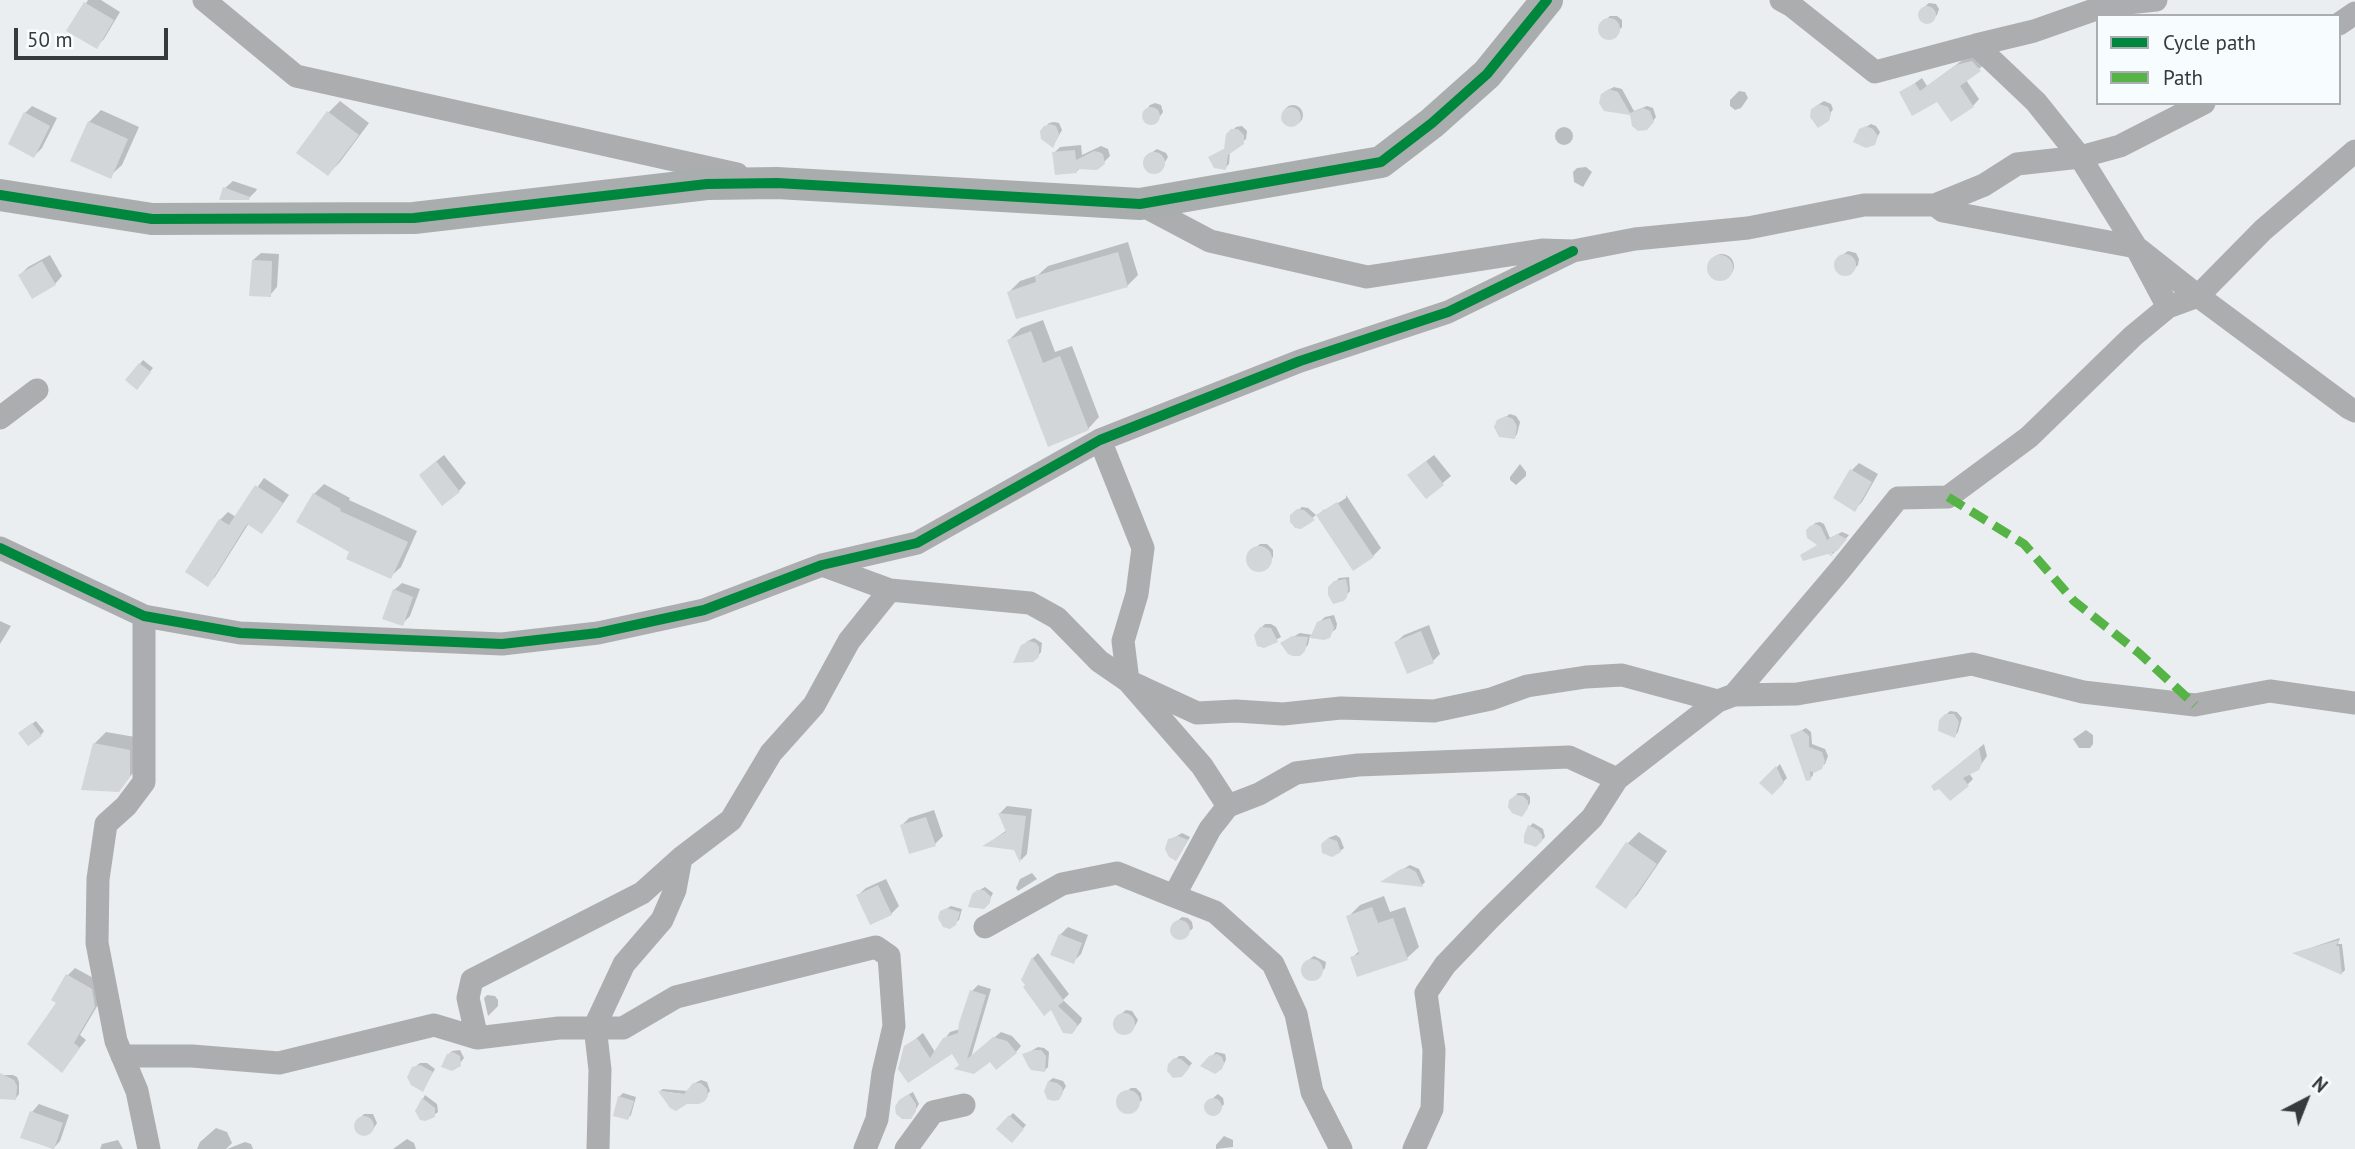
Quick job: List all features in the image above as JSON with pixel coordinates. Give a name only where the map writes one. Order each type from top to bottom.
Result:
[{"type":"street","points":[[204,0],[296,76],[777,183]]},
{"type":"street","points":[[0,195],[152,219],[414,218],[707,184],[777,183],[1140,204],[1381,162],[1432,123],[1487,74],[1547,0]]},
{"type":"street","points":[[1781,0],[1875,72],[2034,31],[2108,5],[2156,0]]},
{"type":"street","points":[[1976,45],[2036,102],[2080,157],[2136,247],[2168,307]]},
{"type":"street","points":[[1140,204],[1210,241],[1367,277],[1542,250],[1573,251],[1635,239],[1748,228],[1864,205],[1935,205],[1984,185],[2017,164],[2080,157],[2120,146],[2200,105]]},
{"type":"street","points":[[1414,1149],[1432,1109],[1434,1049],[1426,993],[1445,965],[1481,927],[1592,818],[1617,779],[1726,698],[1840,570],[1898,498],[1948,497],[2029,437],[2133,336],[2168,307],[2198,296],[2263,230],[2355,151]]},
{"type":"street","points":[[1935,205],[1943,211],[2136,247],[2355,411]]},
{"type":"street","points":[[0,548],[144,616],[240,633],[502,644],[598,633],[704,610],[822,565],[917,543],[1100,440],[1300,361],[1448,312],[1573,251]]},
{"type":"street","points":[[0,418],[37,390]]},
{"type":"street","points":[[1100,440],[1143,548],[1137,594],[1123,640],[1128,681],[1202,766],[1228,806]]},
{"type":"street","points":[[822,565],[890,590],[1030,603],[1057,618],[1099,661],[1128,681],[1197,713],[1236,711],[1283,714],[1341,708],[1434,711],[1491,699],[1527,686],[1586,677],[1622,675],[1726,698],[1797,694],[1972,664],[2083,692],[2195,705],[2270,691],[2355,703]]},
{"type":"street","points":[[477,1038],[468,998],[472,980],[642,893],[681,858],[731,820],[771,754],[814,705],[849,641],[890,590]]},
{"type":"street","points":[[144,616],[144,782],[126,806],[106,824],[98,879],[97,943],[116,1041],[137,1091],[149,1149]]},
{"type":"street","points":[[1174,896],[1210,830],[1228,806],[1259,794],[1296,773],[1358,765],[1569,757],[1617,779]]},
{"type":"street","points":[[598,1149],[600,1070],[595,1026],[624,964],[663,920],[675,890],[681,858]]},
{"type":"street","points":[[985,926],[1062,884],[1117,873],[1215,912],[1273,964],[1296,1014],[1312,1092],[1341,1149]]},
{"type":"street","points":[[122,1056],[192,1056],[279,1063],[435,1025],[477,1038],[559,1028],[623,1028],[676,997],[876,947],[889,956],[894,1026],[883,1073],[877,1119],[865,1149]]},
{"type":"street","points":[[906,1149],[933,1112],[964,1105]]},
{"type":"building","points":[[84,2],[114,20],[97,49],[66,31]]},
{"type":"building","points":[[1927,6],[1935,11],[1936,15],[1931,23],[1927,24],[1919,19],[1918,15],[1923,7]]},
{"type":"building","points":[[1609,18],[1619,25],[1620,29],[1613,39],[1609,40],[1599,33],[1598,29],[1605,19]]},
{"type":"building","points":[[1972,61],[1981,71],[1960,86],[1974,107],[1951,122],[1937,102],[1912,116],[1899,92],[1915,83],[1920,91],[1956,65]]},
{"type":"building","points":[[1609,89],[1618,92],[1630,113],[1643,108],[1650,111],[1654,122],[1647,130],[1638,131],[1632,126],[1630,115],[1604,111],[1599,103],[1601,94]]},
{"type":"building","points":[[1819,104],[1828,107],[1831,114],[1829,121],[1818,128],[1810,117],[1811,109]]},
{"type":"building","points":[[1147,107],[1155,107],[1160,116],[1158,123],[1147,125],[1142,120],[1142,112]]},
{"type":"building","points":[[1291,107],[1298,110],[1301,117],[1298,124],[1291,127],[1284,124],[1281,117],[1284,110]]},
{"type":"building","points":[[327,111],[359,135],[328,176],[296,153]]},
{"type":"building","points":[[24,112],[50,126],[34,158],[8,144]]},
{"type":"building","points":[[88,121],[128,139],[111,179],[70,161]]},
{"type":"building","points":[[1050,124],[1056,126],[1059,134],[1053,148],[1041,139],[1040,131]]},
{"type":"building","points":[[1866,126],[1873,129],[1878,136],[1875,145],[1866,148],[1853,142],[1859,129]]},
{"type":"building","points":[[1231,129],[1238,129],[1244,135],[1244,144],[1228,155],[1226,170],[1214,168],[1208,157],[1224,149],[1226,134]]},
{"type":"building","points":[[1075,150],[1076,160],[1094,151],[1103,154],[1105,164],[1097,170],[1077,169],[1077,173],[1055,175],[1052,152]]},
{"type":"building","points":[[1154,152],[1162,155],[1165,163],[1162,171],[1154,174],[1146,171],[1143,163],[1146,155]]},
{"type":"building","points":[[223,187],[250,197],[249,200],[219,200]]},
{"type":"building","points":[[1118,252],[1128,287],[1016,319],[1007,292],[1036,282],[1035,276]]},
{"type":"building","points":[[1845,254],[1853,257],[1856,265],[1853,273],[1845,276],[1837,273],[1834,265],[1837,257]]},
{"type":"building","points":[[1720,255],[1729,259],[1733,268],[1729,277],[1720,281],[1711,277],[1707,268],[1711,259]]},
{"type":"building","points":[[252,260],[272,261],[271,297],[249,296]]},
{"type":"building","points":[[42,261],[56,285],[32,299],[18,275]]},
{"type":"building","points":[[1031,331],[1043,363],[1060,356],[1089,430],[1048,447],[1007,340]]},
{"type":"building","points":[[139,363],[151,372],[137,390],[125,380]]},
{"type":"building","points":[[1506,416],[1513,419],[1517,426],[1515,439],[1499,437],[1494,427],[1497,420]]},
{"type":"building","points":[[436,461],[460,492],[442,506],[419,475]]},
{"type":"building","points":[[1426,461],[1444,485],[1426,499],[1407,475]]},
{"type":"building","points":[[1850,469],[1872,482],[1855,512],[1833,498]]},
{"type":"building","points":[[255,485],[283,503],[262,534],[247,524],[208,587],[185,572],[219,519],[229,525]]},
{"type":"building","points":[[313,493],[341,509],[340,511],[408,542],[391,579],[346,559],[349,552],[296,522]]},
{"type":"building","points":[[1337,502],[1374,557],[1353,571],[1316,515]]},
{"type":"building","points":[[1297,509],[1304,510],[1315,520],[1301,529],[1295,528],[1290,522],[1290,515]]},
{"type":"building","points":[[1816,524],[1821,527],[1827,540],[1837,534],[1847,539],[1837,551],[1831,553],[1833,557],[1828,554],[1803,561],[1800,555],[1817,545],[1807,538],[1806,530]]},
{"type":"building","points":[[1259,546],[1268,550],[1272,559],[1268,568],[1259,572],[1250,568],[1246,559],[1250,550]]},
{"type":"building","points":[[1346,579],[1347,597],[1344,601],[1333,604],[1328,595],[1328,587],[1334,581]]},
{"type":"building","points":[[393,589],[413,597],[403,626],[382,619]]},
{"type":"building","points":[[1330,618],[1334,628],[1330,638],[1310,638],[1317,622]]},
{"type":"building","points":[[1260,627],[1271,628],[1278,642],[1264,648],[1257,646],[1254,635]]},
{"type":"building","points":[[1421,631],[1434,663],[1407,674],[1394,642]]},
{"type":"building","points":[[1292,636],[1308,637],[1305,651],[1300,656],[1288,654],[1280,643]]},
{"type":"building","points":[[1029,641],[1039,647],[1039,657],[1033,662],[1013,663],[1021,645]]},
{"type":"building","points":[[1945,714],[1954,714],[1959,722],[1955,738],[1938,731],[1939,720]]},
{"type":"building","points":[[32,723],[42,736],[28,746],[18,733]]},
{"type":"building","points":[[1802,730],[1809,736],[1809,747],[1822,752],[1825,761],[1822,769],[1814,773],[1810,771],[1811,780],[1806,781],[1790,735]]},
{"type":"building","points":[[93,743],[130,750],[130,777],[119,792],[81,790]]},
{"type":"building","points":[[1979,748],[1982,763],[1979,770],[1963,778],[1969,786],[1950,801],[1939,789],[1934,791],[1931,786]]},
{"type":"building","points":[[1776,766],[1784,783],[1772,795],[1759,783]]},
{"type":"building","points":[[1516,795],[1523,796],[1528,801],[1528,808],[1522,817],[1512,813],[1508,807],[1509,800]]},
{"type":"building","points":[[998,813],[1026,816],[1020,863],[1014,850],[982,846],[1006,832]]},
{"type":"building","points":[[926,817],[936,846],[909,854],[900,825]]},
{"type":"building","points":[[1528,825],[1542,835],[1542,841],[1536,847],[1524,843]]},
{"type":"building","points":[[1178,836],[1188,840],[1176,861],[1169,857],[1165,849],[1168,839]]},
{"type":"building","points":[[1328,838],[1337,841],[1341,852],[1332,857],[1322,853],[1321,844]]},
{"type":"building","points":[[1626,842],[1657,864],[1626,909],[1595,887]]},
{"type":"building","points":[[1409,868],[1416,872],[1423,887],[1380,882],[1401,869]]},
{"type":"building","points":[[878,885],[892,915],[870,925],[856,895]]},
{"type":"building","points":[[977,890],[984,890],[991,897],[990,903],[984,909],[968,907],[972,894]]},
{"type":"building","points":[[1372,907],[1378,923],[1393,918],[1408,960],[1357,977],[1350,957],[1359,954],[1346,916]]},
{"type":"building","points":[[947,908],[960,912],[956,925],[950,929],[943,927],[938,918],[940,911]]},
{"type":"building","points":[[1180,920],[1187,923],[1190,930],[1187,937],[1180,940],[1173,937],[1170,930],[1173,923]]},
{"type":"building","points":[[1059,934],[1082,943],[1074,964],[1050,955]]},
{"type":"building","points":[[2339,940],[2336,946],[2339,946],[2342,975],[2292,953]]},
{"type":"building","points":[[1032,957],[1064,1001],[1058,1006],[1077,1024],[1072,1034],[1063,1033],[1051,1010],[1044,1016],[1023,987],[1025,985],[1021,980]]},
{"type":"building","points":[[1308,959],[1316,959],[1323,966],[1323,974],[1316,981],[1308,981],[1301,974],[1301,966]]},
{"type":"building","points":[[66,974],[92,989],[95,1007],[74,1043],[80,1048],[62,1073],[27,1044],[56,1003],[51,1000]]},
{"type":"building","points":[[970,990],[986,995],[967,1059],[993,1037],[1007,1041],[1017,1053],[996,1070],[990,1062],[974,1074],[954,1069],[959,1065],[952,1054],[908,1083],[898,1069],[904,1046],[917,1038],[930,1058],[943,1038],[958,1033]]},
{"type":"building","points":[[1124,1013],[1132,1016],[1135,1024],[1132,1032],[1124,1035],[1116,1032],[1113,1024],[1116,1016]]},
{"type":"building","points":[[1041,1050],[1046,1056],[1045,1072],[1031,1070],[1022,1054]]},
{"type":"building","points":[[453,1052],[460,1056],[461,1066],[452,1071],[441,1067],[447,1054]]},
{"type":"building","points":[[1217,1054],[1222,1057],[1224,1063],[1222,1069],[1215,1074],[1200,1066],[1209,1056]]},
{"type":"building","points":[[1174,1058],[1181,1059],[1190,1067],[1182,1077],[1173,1078],[1167,1071],[1168,1064]]},
{"type":"building","points":[[420,1065],[433,1072],[423,1092],[411,1085],[407,1077],[412,1067]]},
{"type":"building","points":[[0,1073],[14,1080],[17,1086],[16,1100],[0,1099]]},
{"type":"building","points":[[1048,1081],[1062,1087],[1063,1093],[1059,1100],[1047,1099],[1044,1091]]},
{"type":"building","points":[[693,1083],[701,1083],[707,1089],[708,1096],[705,1101],[687,1104],[676,1111],[670,1108],[658,1091],[684,1094]]},
{"type":"building","points":[[1128,1090],[1139,1097],[1140,1102],[1133,1113],[1128,1114],[1117,1107],[1116,1102],[1123,1091]]},
{"type":"building","points":[[909,1094],[916,1104],[916,1111],[911,1119],[902,1119],[896,1114],[895,1107],[899,1100]]},
{"type":"building","points":[[618,1096],[634,1101],[628,1120],[613,1116]]},
{"type":"building","points":[[422,1098],[435,1108],[435,1117],[425,1121],[420,1120],[415,1111]]},
{"type":"building","points":[[1209,1098],[1217,1098],[1222,1107],[1220,1114],[1209,1116],[1204,1111],[1204,1103]]},
{"type":"building","points":[[30,1111],[63,1123],[54,1149],[20,1138]]},
{"type":"building","points":[[1009,1115],[1024,1129],[1012,1143],[996,1129]]},
{"type":"building","points":[[360,1116],[368,1116],[374,1126],[368,1136],[360,1136],[354,1130],[354,1122]]},
{"type":"marked path","points":[[1948,497],[2024,544],[2074,601],[2139,653],[2195,705]]},
{"type":"cycle path","points":[[0,195],[152,219],[414,218],[707,184],[777,183],[1140,204],[1381,162],[1432,123],[1487,74],[1547,0]]},
{"type":"cycle path","points":[[0,548],[144,616],[240,633],[502,644],[598,633],[704,610],[822,565],[917,543],[1100,440],[1300,361],[1448,312],[1573,251]]}]
